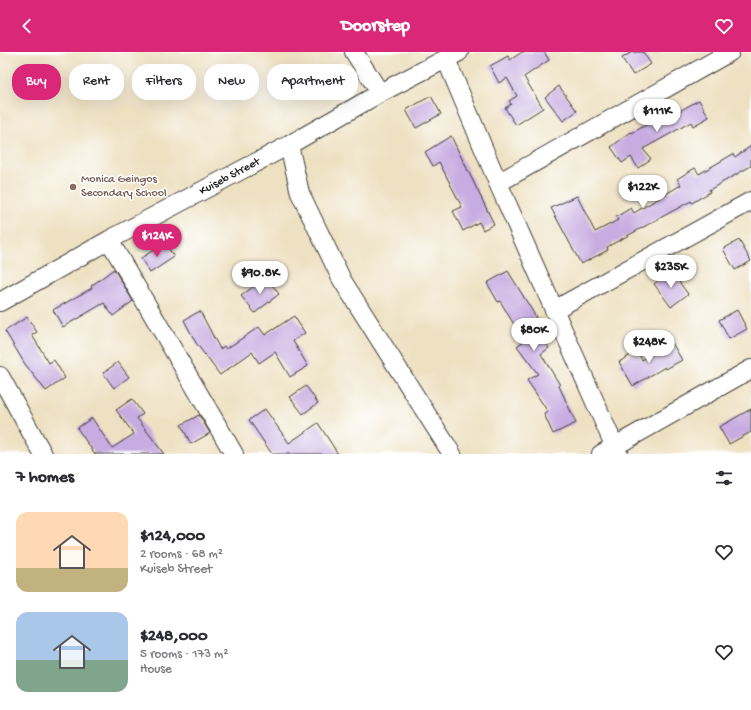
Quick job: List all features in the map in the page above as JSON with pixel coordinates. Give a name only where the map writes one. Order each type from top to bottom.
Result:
[{"type":"street","points":[[354,52],[380,93]]},
{"type":"street","points":[[498,183],[730,52]]},
{"type":"street","points":[[453,55],[498,183],[554,310],[611,452],[751,369]]},
{"type":"street","name":"Kuiseb Street","points":[[0,302],[109,240],[289,145],[380,93],[453,55]]},
{"type":"street","points":[[289,145],[300,193],[342,280],[452,454]]},
{"type":"street","points":[[554,310],[751,201]]},
{"type":"street","points":[[109,240],[234,454]]},
{"type":"street","points":[[0,376],[44,454]]},
{"type":"building","points":[[522,52],[544,52],[549,60],[524,77],[543,108],[516,125],[505,108],[511,104],[509,101],[517,96],[507,78],[499,83],[490,66],[508,56],[510,60]]},
{"type":"building","points":[[632,52],[643,52],[651,64],[633,75],[622,58]]},
{"type":"building","points":[[559,86],[577,111],[563,121],[545,97]]},
{"type":"building","points":[[431,96],[441,114],[416,128],[406,110]]},
{"type":"building","points":[[699,100],[709,117],[693,126],[691,122],[643,149],[651,159],[638,168],[631,157],[622,163],[611,147],[631,132],[632,133],[667,113],[669,117]]},
{"type":"building","points":[[451,136],[494,224],[483,230],[479,222],[463,231],[453,211],[462,207],[439,162],[433,166],[425,152]]},
{"type":"building","points":[[751,146],[751,166],[709,190],[710,192],[692,203],[691,201],[607,247],[608,250],[581,264],[551,208],[577,196],[595,232],[618,220],[616,217],[631,208],[634,213],[681,185],[677,179],[695,168],[699,174],[733,154],[735,157]]},
{"type":"building","points":[[739,240],[751,261],[735,270],[723,249]]},
{"type":"building","points":[[165,243],[174,257],[150,273],[141,258]]},
{"type":"building","points":[[114,269],[133,301],[113,316],[104,303],[63,327],[53,310],[92,288],[91,286]]},
{"type":"building","points":[[508,271],[536,317],[530,321],[549,348],[541,354],[560,385],[559,386],[576,423],[553,434],[544,414],[548,412],[527,380],[538,374],[517,346],[524,341],[500,301],[498,302],[487,283]]},
{"type":"building","points":[[671,271],[688,294],[671,307],[654,284]]},
{"type":"building","points":[[266,277],[279,294],[255,313],[241,296]]},
{"type":"building","points":[[737,310],[747,329],[729,339],[719,320]]},
{"type":"building","points":[[200,311],[220,349],[224,346],[226,349],[259,327],[265,335],[294,316],[305,333],[293,341],[308,366],[290,377],[275,352],[259,363],[252,352],[220,375],[196,343],[184,320]]},
{"type":"building","points":[[27,317],[37,332],[32,335],[49,363],[54,360],[65,378],[46,391],[25,364],[5,331]]},
{"type":"building","points":[[672,343],[682,360],[666,369],[665,367],[633,386],[619,362],[637,351],[642,360]]},
{"type":"building","points":[[118,362],[129,377],[114,388],[103,373]]},
{"type":"building","points":[[306,386],[318,403],[303,414],[290,397]]},
{"type":"building","points":[[132,399],[143,414],[137,418],[164,454],[95,454],[77,428],[92,418],[112,448],[134,434],[116,410]]},
{"type":"building","points":[[265,409],[289,443],[318,423],[338,454],[272,454],[249,420]]},
{"type":"building","points":[[751,409],[751,432],[729,444],[719,427]]},
{"type":"building","points":[[199,415],[210,433],[191,444],[181,425]]},
{"type":"place","name":"Monica Geingos Secondary School","points":[[73,187]]}]
